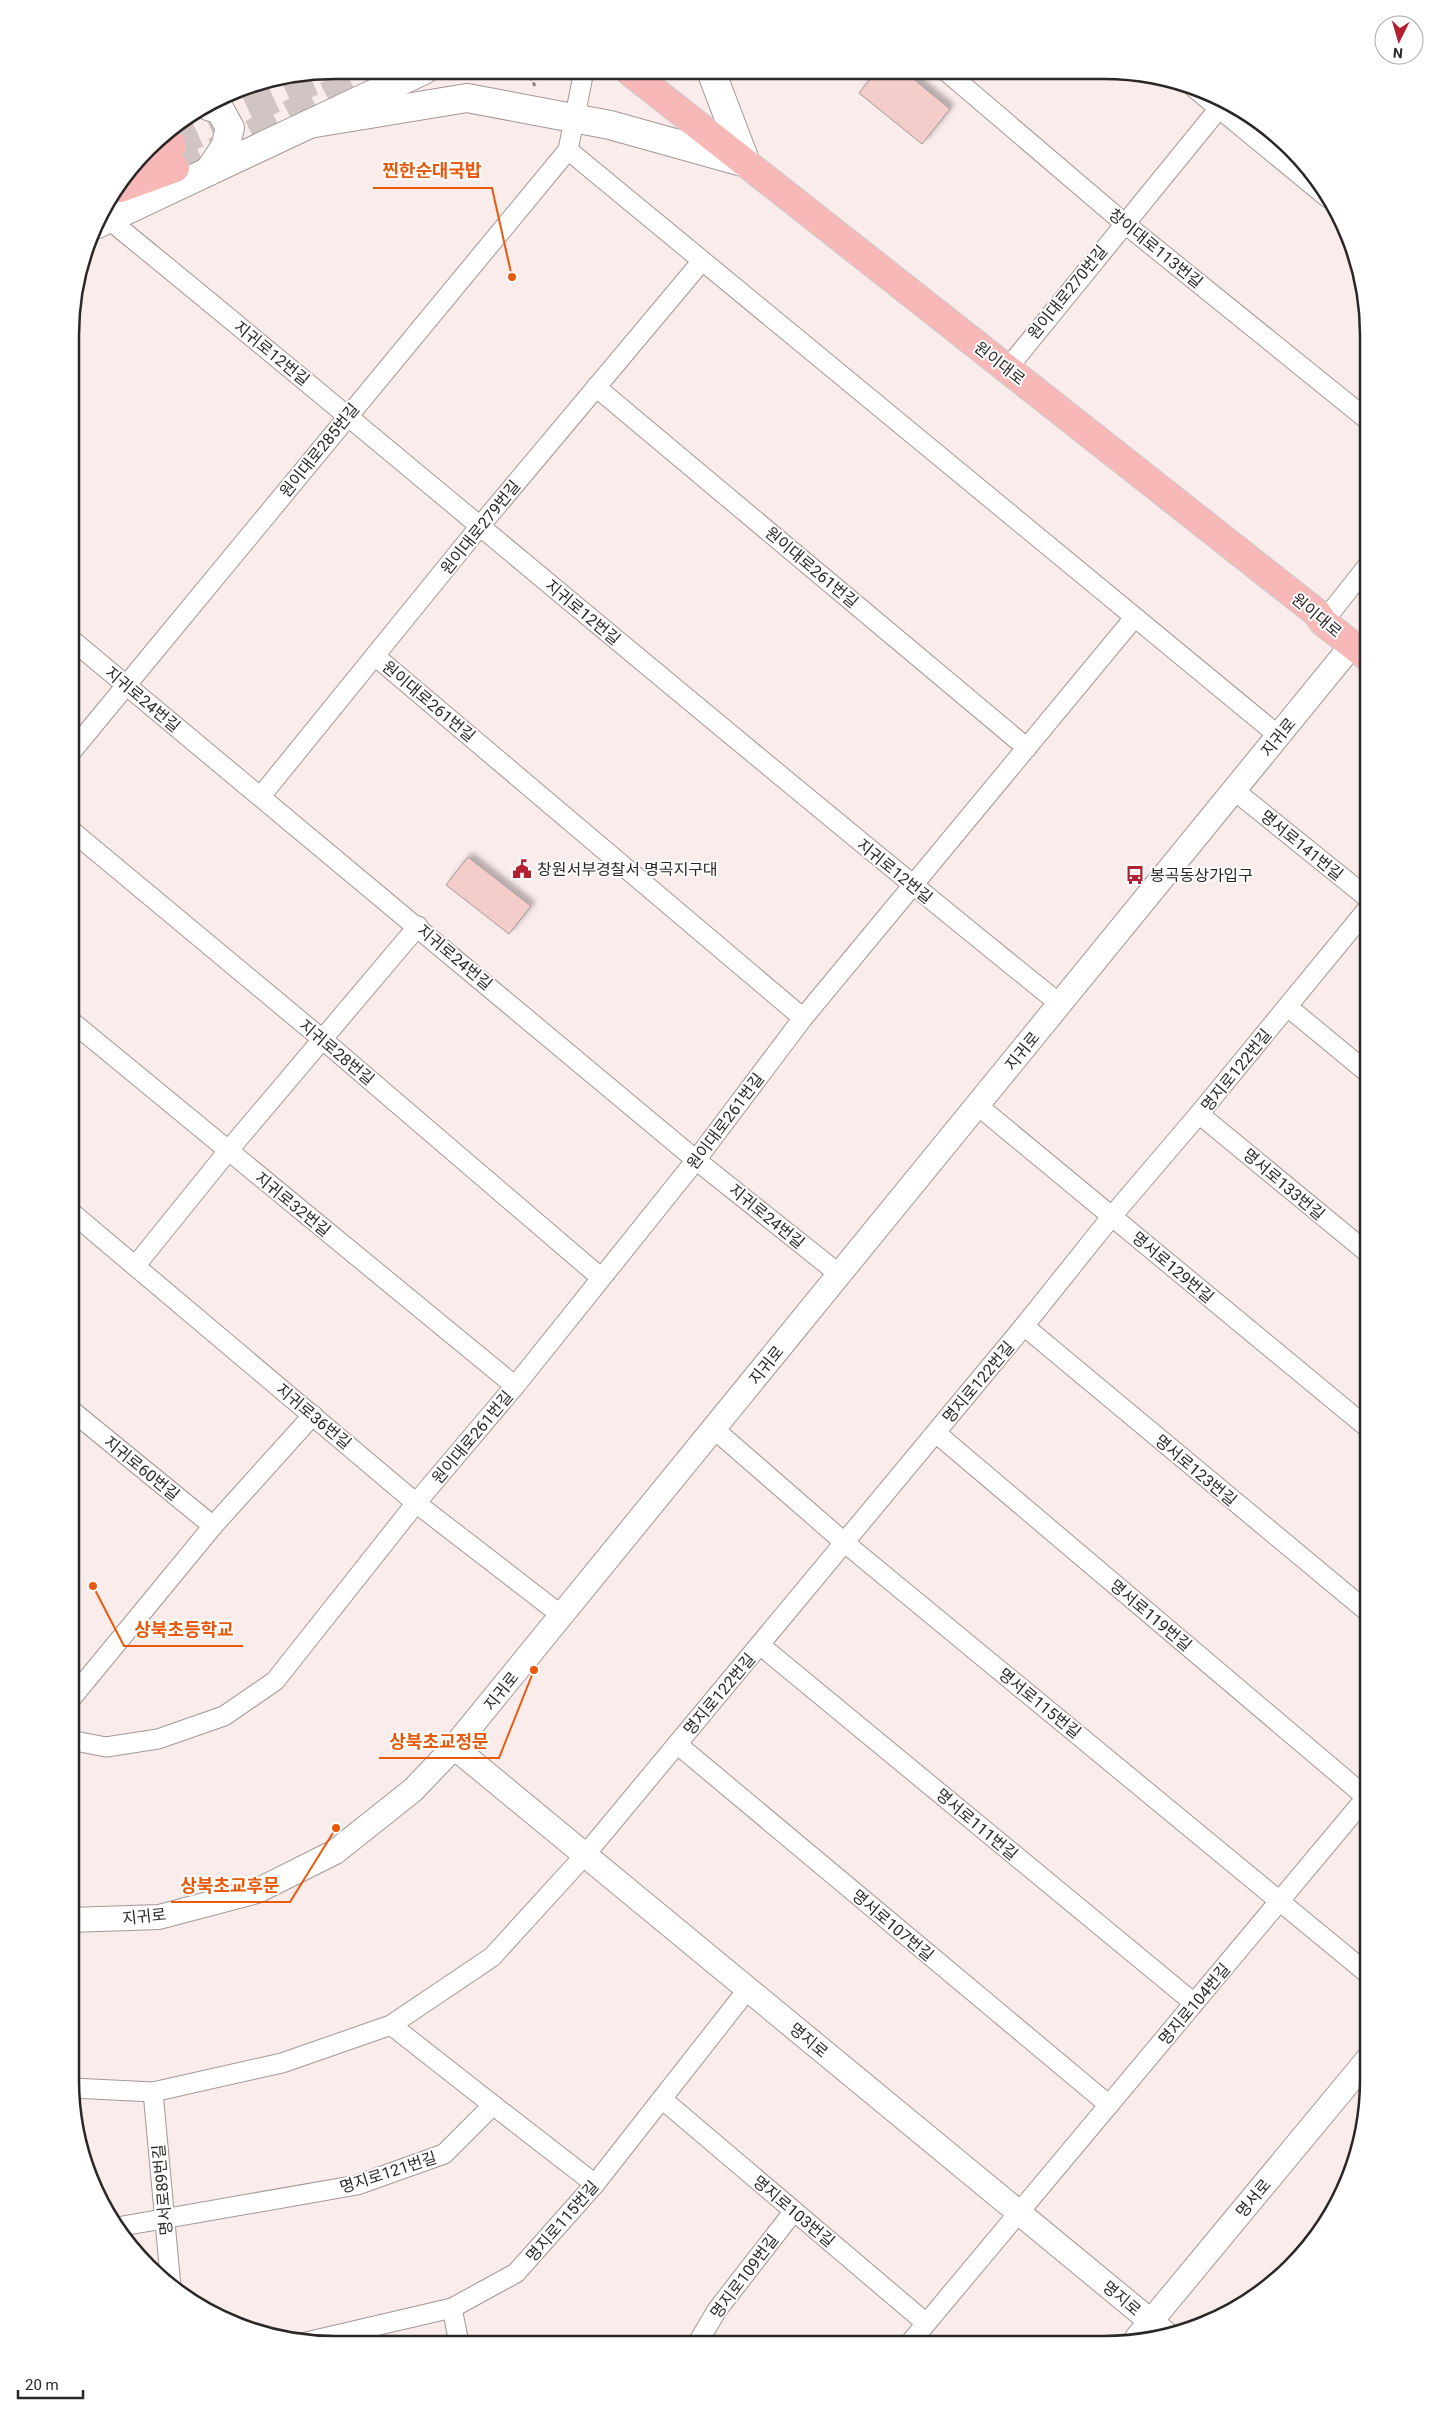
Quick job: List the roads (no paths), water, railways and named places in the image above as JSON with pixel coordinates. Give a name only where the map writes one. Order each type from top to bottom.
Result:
[{"type":"main road","points":[[106,219],[405,79]]},
{"type":"main road","name":"원이대로","points":[[639,79],[1317,613],[1323,622],[1360,650]]},
{"type":"main road","points":[[714,79],[746,163]]},
{"type":"main road","points":[[309,124],[467,98],[610,125],[746,163]]},
{"type":"main road","points":[[209,171],[224,147],[230,128],[220,110],[215,108]]},
{"type":"main road","points":[[129,183],[174,157],[152,156]]},
{"type":"street","points":[[582,79],[568,150],[1279,736]]},
{"type":"street","name":"창이대로113번길","points":[[955,79],[1124,223],[1360,414]]},
{"type":"street","name":"원이대로270번길","points":[[1007,369],[1220,107]]},
{"type":"street","points":[[1230,112],[1308,181]]},
{"type":"street","name":"원이대로285번길","points":[[79,743],[568,150]]},
{"type":"street","name":"지귀로12번길","points":[[104,224],[348,415],[912,885],[1060,1004]]},
{"type":"street","name":"원이대로279번길","points":[[261,796],[480,526],[702,261]]},
{"type":"street","name":"원이대로261번길","points":[[596,387],[1027,748]]},
{"type":"street","points":[[1323,622],[1360,575]]},
{"type":"street","name":"원이대로261번길","points":[[79,1742],[106,1747],[158,1739],[224,1716],[275,1681],[416,1503],[515,1386],[600,1277],[696,1160],[803,1018],[1134,618]]},
{"type":"street","name":"지귀로24번길","points":[[79,646],[418,926],[696,1160],[839,1274]]},
{"type":"street","name":"지귀로","points":[[79,1920],[159,1917],[257,1890],[335,1852],[413,1790],[454,1747],[1234,790],[1279,736],[1360,652]]},
{"type":"street","name":"원이대로261번길","points":[[375,656],[803,1018]]},
{"type":"street","name":"명서로141번길","points":[[1234,790],[1360,892]]},
{"type":"street","name":"지귀로28번길","points":[[79,837],[322,1039],[600,1277]]},
{"type":"street","name":"명지로122번길","points":[[585,1855],[936,1433],[1112,1216],[1199,1114],[1360,918]]},
{"type":"street","points":[[136,1265],[228,1151],[418,926]]},
{"type":"street","points":[[1288,1006],[1360,1066]]},
{"type":"street","name":"지귀로32번길","points":[[79,1028],[515,1386]]},
{"type":"street","name":"명서로129번길","points":[[977,1105],[1360,1421]]},
{"type":"street","name":"명서로133번길","points":[[1199,1114],[1360,1247]]},
{"type":"street","name":"지귀로36번길","points":[[79,1219],[416,1503],[561,1614]]},
{"type":"street","name":"명서로123번길","points":[[1024,1326],[1360,1606]]},
{"type":"street","points":[[79,1689],[213,1526],[313,1415]]},
{"type":"street","name":"지귀로60번길","points":[[79,1417],[213,1526]]},
{"type":"street","name":"명서로115번길","points":[[714,1429],[845,1543],[1360,1967]]},
{"type":"street","name":"명서로119번길","points":[[936,1433],[1360,1790]]},
{"type":"street","name":"명서로111번길","points":[[760,1645],[1194,2003]]},
{"type":"street","name":"명서로107번길","points":[[677,1744],[1109,2105]]},
{"type":"street","name":"명지로","points":[[454,1747],[1019,2213],[1151,2331]]},
{"type":"street","name":"명지로104번길","points":[[1019,2213],[1360,1804]]},
{"type":"street","points":[[79,2088],[154,2092],[282,2063],[391,2024],[492,1957],[585,1855]]},
{"type":"street","name":"명지로115번길","points":[[336,2336],[452,2308],[516,2273],[595,2184],[748,1989]]},
{"type":"street","points":[[391,2024],[595,2184]]},
{"type":"street","name":"명서로","points":[[1151,2331],[1360,2068]]},
{"type":"street","name":"명서로89번길","points":[[154,2092],[170,2276]]},
{"type":"street","name":"명지로103번길","points":[[662,2099],[926,2323]]},
{"type":"street","name":"명지로121번길","points":[[125,2226],[357,2185],[444,2154],[494,2104]]},
{"type":"street","name":"명지로109번길","points":[[702,2336],[717,2310],[794,2211]]},
{"type":"street","points":[[915,2336],[1019,2213]]},
{"type":"street","points":[[452,2308],[458,2336]]},
{"type":"tunnel","points":[[172,145],[318,79]]},
{"type":"tunnel","points":[[175,168],[225,147],[359,79]]},
{"type":"place","name":"찐한순대국밥","points":[[512,277]]},
{"type":"place","name":"창원서부경찰서 명곡지구대","points":[[522,869]]},
{"type":"place","name":"봉곡동상가입구","points":[[1135,875]]},
{"type":"place","name":"상북초등학교","points":[[93,1586]]},
{"type":"place","name":"상북초교정문","points":[[534,1670]]},
{"type":"place","name":"상북초교후문","points":[[336,1828]]}]
